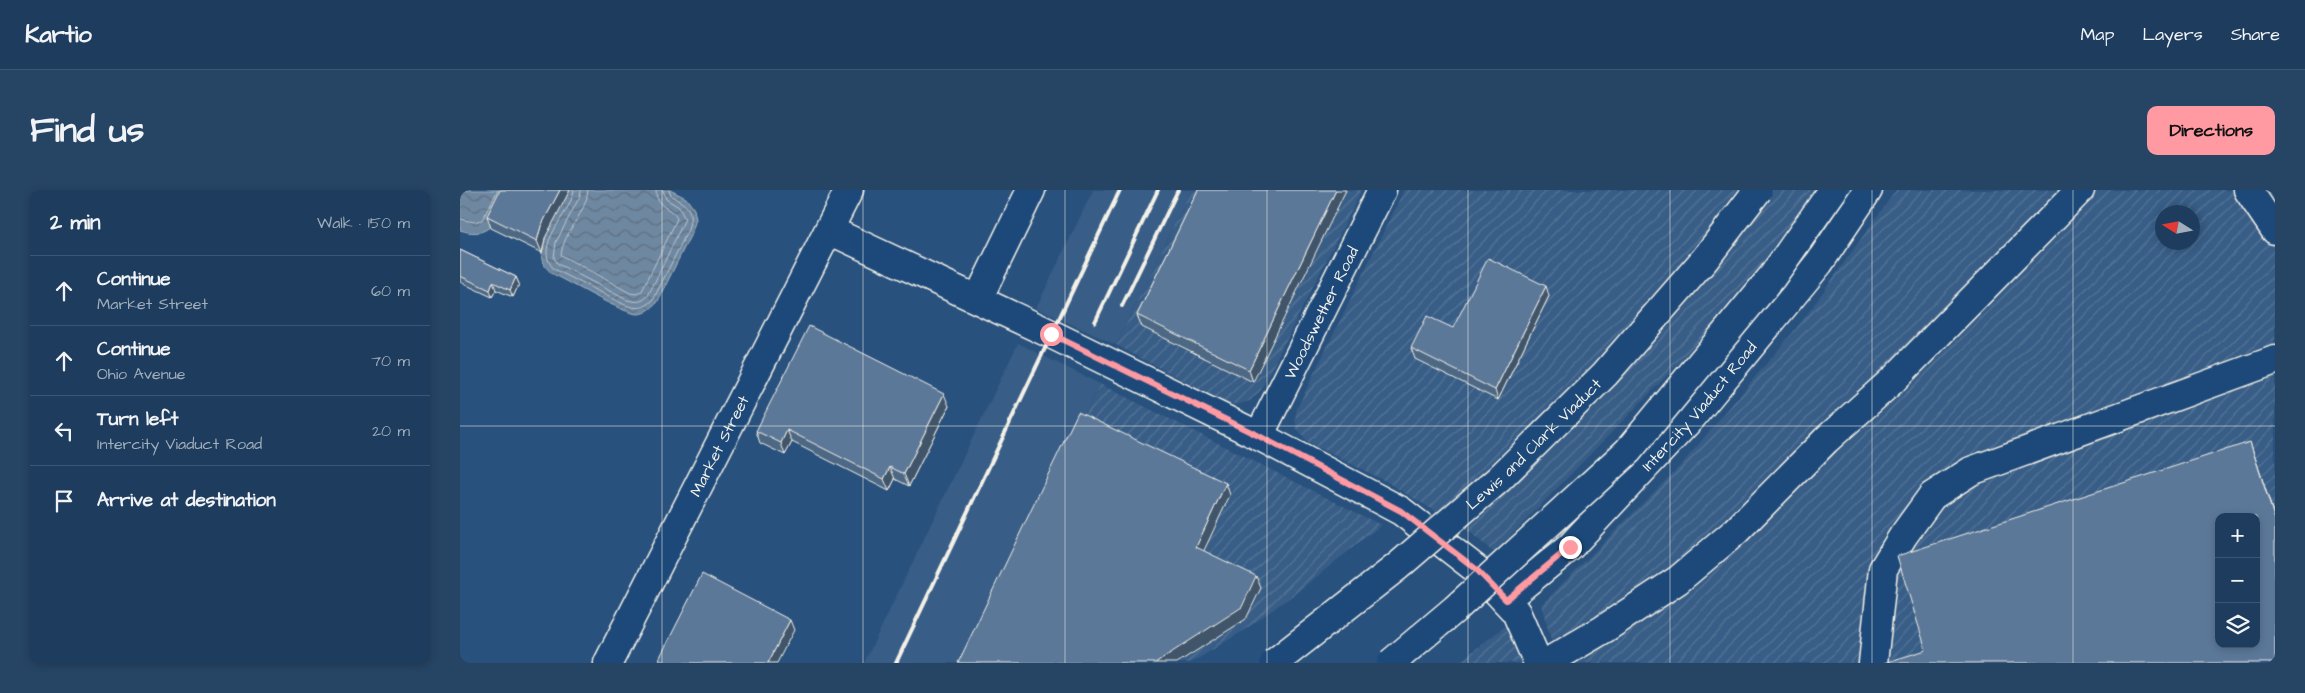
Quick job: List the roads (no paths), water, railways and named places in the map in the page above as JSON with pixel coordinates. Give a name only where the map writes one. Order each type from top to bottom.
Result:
[{"type":"main road","name":"Market Street","points":[[608,663],[849,190]]},
{"type":"main road","points":[[978,299],[1030,190]]},
{"type":"main road","name":"Woodswether Road","points":[[1259,436],[1382,190]]},
{"type":"main road","name":"Lewis and Clark Viaduct","points":[[1274,663],[1398,566],[1499,479],[1605,374],[1705,259],[1758,190]]},
{"type":"main road","points":[[1391,663],[1455,609],[1628,451],[1772,277],[1833,190]]},
{"type":"main road","name":"Intercity Viaduct Road","points":[[1506,600],[1570,547],[1692,417],[1818,263],[1868,190]]},
{"type":"main road","points":[[1546,663],[1604,629],[1678,580],[1736,531],[1826,440],[1894,379],[2080,190]]},
{"type":"main road","points":[[2248,190],[2275,230]]},
{"type":"main road","points":[[829,230],[978,299],[1259,436],[1401,511],[1476,569],[1506,600],[1516,612],[1538,663]]},
{"type":"main road","points":[[1873,663],[1883,569],[1903,536],[1932,496],[1971,471],[2275,360]]},
{"type":"water","points":[[460,190],[511,190],[493,224],[480,232],[471,232],[460,230]]},
{"type":"water","points":[[570,190],[670,190],[686,198],[694,209],[696,219],[692,232],[657,303],[648,310],[637,314],[620,308],[551,273],[543,263],[543,247],[546,237]]},
{"type":"railway","points":[[896,663],[1120,190]]},
{"type":"railway","points":[[1095,322],[1158,190]]},
{"type":"railway","points":[[1122,306],[1178,190]]}]
